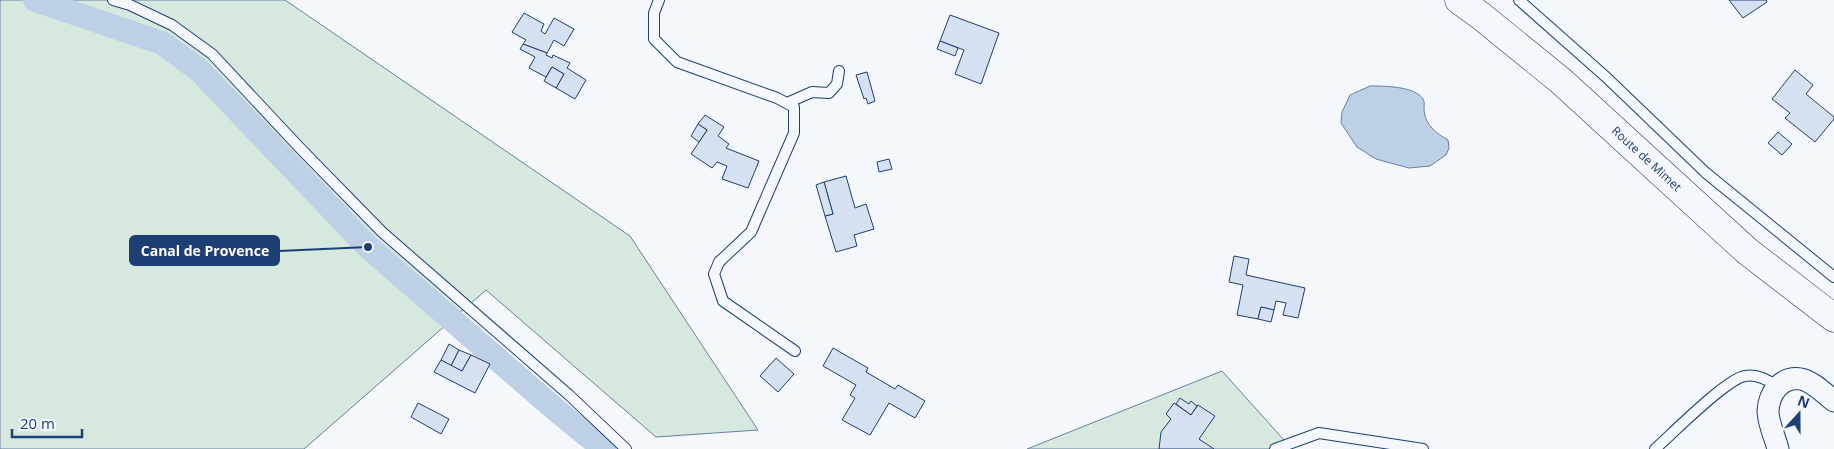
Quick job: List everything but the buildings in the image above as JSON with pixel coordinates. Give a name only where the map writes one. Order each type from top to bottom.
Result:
[{"type":"main road","name":"Route de Mimet","points":[[1459,0],[1561,81],[1747,251],[1834,318]]},
{"type":"street","points":[[1778,449],[1768,413],[1772,392],[1778,386],[1783,382],[1801,380],[1812,385],[1834,401]]},
{"type":"lane","points":[[113,0],[130,5],[172,25],[212,54],[382,232],[569,395],[626,449]]},
{"type":"lane","points":[[659,0],[654,13],[654,39],[677,62],[777,98],[794,107],[794,133],[751,232],[719,262],[714,274],[722,301],[795,351]]},
{"type":"lane","points":[[1519,0],[1606,77],[1706,173],[1834,277]]},
{"type":"lane","points":[[787,103],[812,92],[829,93],[837,84],[839,71]]},
{"type":"lane","points":[[1655,449],[1729,383],[1745,376],[1763,377],[1778,386]]},
{"type":"lane","points":[[1274,449],[1319,433],[1423,449]]},
{"type":"shaded area","points":[[0,0],[285,0],[630,236],[758,430],[656,437],[486,290],[304,449],[0,449]]},
{"type":"shaded area","points":[[1222,371],[1292,449],[1027,449]]},
{"type":"water","points":[[1370,86],[1406,89],[1419,95],[1424,100],[1426,120],[1435,131],[1448,140],[1449,148],[1446,155],[1430,166],[1409,168],[1376,159],[1357,147],[1341,123],[1342,112],[1350,95]]},
{"type":"waterway","points":[[35,0],[162,43],[198,69],[368,247],[556,410],[604,449]]},
{"type":"place","name":"Canal de Provence","points":[[368,247]]}]
